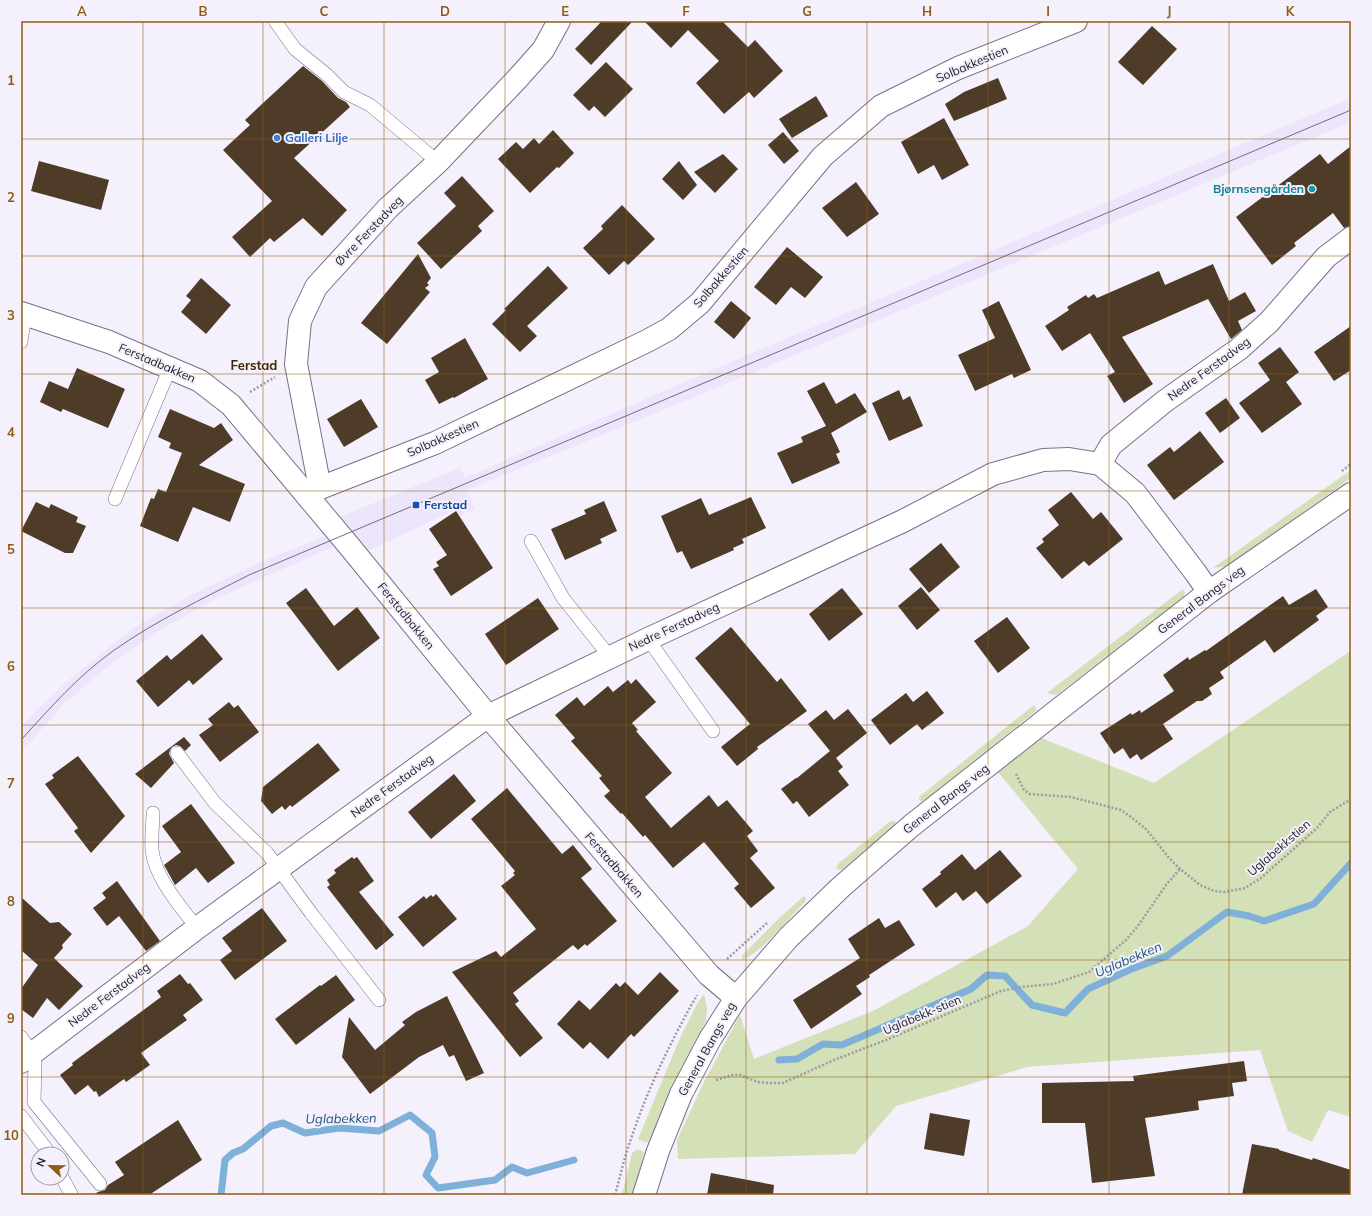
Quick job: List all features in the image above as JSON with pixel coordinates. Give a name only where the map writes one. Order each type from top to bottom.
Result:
[{"type":"street","name":"Øvre Ferstadveg","points":[[314,492],[296,364],[300,320],[316,287],[388,208],[438,162],[518,78],[542,50],[560,21]]},
{"type":"street","name":"Solbakkestien","points":[[314,492],[435,443],[669,329],[700,304],[823,156],[881,106],[958,68],[1076,21]]},
{"type":"street","name":"Nedre Ferstadveg","points":[[25,1051],[488,716],[648,639],[903,521],[993,474],[1043,460],[1069,459],[1100,464],[1112,445],[1165,401],[1239,349],[1264,326],[1326,256],[1351,238]]},
{"type":"street","name":"Ferstadbakken","points":[[23,314],[109,342],[200,381],[231,405],[314,492],[488,716],[709,975],[736,998]]},
{"type":"street","points":[[1100,464],[1135,493],[1209,592]]},
{"type":"street","name":"General Bangs veg","points":[[644,1195],[658,1151],[681,1094],[710,1039],[736,998],[789,937],[841,887],[911,826],[1209,592],[1351,494]]},
{"type":"lane","points":[[275,21],[295,49],[327,75],[344,92],[370,105],[438,162]]},
{"type":"lane","points":[[21,342],[23,314]]},
{"type":"lane","points":[[115,499],[170,368]]},
{"type":"lane","points":[[531,541],[563,598],[610,657]]},
{"type":"lane","points":[[648,639],[713,731]]},
{"type":"lane","points":[[177,753],[214,803],[267,853],[311,913],[379,1000]]},
{"type":"lane","points":[[153,813],[152,851],[157,868],[167,887],[197,928]]},
{"type":"lane","points":[[25,1051],[35,1063],[34,1102],[100,1184]]},
{"type":"lane","points":[[21,1116],[44,1146]]},
{"type":"path","points":[[231,405],[296,364]]},
{"type":"path","name":"Uglabekkstien","points":[[1008,750],[1017,777],[1026,792],[1037,795],[1071,797],[1121,810],[1146,829],[1180,869],[1200,885],[1214,891],[1225,892],[1245,888],[1261,878],[1317,828],[1330,812],[1351,799]]},
{"type":"path","name":"Uglabekk-stien","points":[[710,1084],[721,1078],[733,1075],[740,1075],[758,1082],[783,1083],[834,1060],[886,1040],[1001,991],[1020,987],[1053,984],[1089,972],[1126,940],[1138,926],[1166,885],[1180,869]]},
{"type":"shaded area","points":[[1351,98],[1351,122],[692,398],[467,490],[475,509],[459,516],[455,510],[365,552],[353,538],[213,600],[154,634],[114,662],[66,702],[21,752],[21,729],[32,715],[65,683],[136,626],[197,592],[279,554],[346,529],[337,518],[460,468],[465,478],[682,383]]},
{"type":"green space","points":[[1351,470],[1351,478],[1228,566],[1213,568]]},
{"type":"green space","points":[[1183,589],[1185,594],[1182,599],[1056,695],[1047,693]]},
{"type":"green space","points":[[1351,652],[1351,1117],[1328,1110],[1312,1142],[1288,1131],[1260,1050],[1027,1067],[896,1106],[855,1154],[678,1159],[677,1140],[704,1082],[740,1015],[754,1059],[873,1011],[1028,926],[1078,869],[998,772],[1041,738],[1154,783]]},
{"type":"green space","points":[[1034,705],[1037,710],[923,802],[919,800],[919,797]]},
{"type":"green space","points":[[892,821],[895,821],[896,824],[842,870],[837,869],[836,867],[839,863]]},
{"type":"green space","points":[[804,896],[806,899],[805,902],[776,933],[761,948],[744,960],[742,959],[742,956],[776,921]]},
{"type":"green space","points":[[704,994],[707,1008],[706,1020],[650,1139],[646,1143],[638,1139],[680,1038],[697,1004]]},
{"type":"green space","points":[[636,1150],[641,1150],[644,1153],[633,1195],[622,1195],[632,1153]]},
{"type":"building","points":[[602,21],[633,21],[591,65],[575,49]]},
{"type":"building","points":[[644,21],[722,21],[748,47],[755,40],[783,71],[754,98],[749,92],[724,114],[696,83],[719,61],[688,30],[671,48]]},
{"type":"building","points":[[1152,26],[1177,49],[1143,85],[1118,62]]},
{"type":"building","points":[[606,62],[633,89],[605,117],[594,106],[589,111],[573,95]]},
{"type":"building","points":[[303,66],[350,107],[294,158],[347,210],[322,236],[303,218],[274,242],[270,238],[250,257],[232,237],[272,201],[223,150],[250,125],[245,120]]},
{"type":"building","points":[[998,78],[1007,99],[954,121],[945,104],[964,92]]},
{"type":"building","points":[[816,96],[828,116],[792,138],[779,119]]},
{"type":"building","points":[[944,118],[969,165],[942,180],[934,165],[918,174],[901,142]]},
{"type":"building","points":[[553,130],[574,153],[530,193],[498,159],[516,142],[523,149],[534,138],[539,144]]},
{"type":"building","points":[[783,132],[799,151],[784,164],[768,145]]},
{"type":"building","name":"Bjørnsengården","points":[[1351,146],[1351,226],[1344,228],[1333,213],[1294,243],[1296,246],[1272,265],[1236,217],[1320,154],[1328,164]]},
{"type":"building","points":[[723,154],[738,169],[715,193],[694,172]]},
{"type":"building","points":[[39,161],[109,180],[101,210],[31,191]]},
{"type":"building","points":[[679,161],[697,185],[683,200],[662,179]]},
{"type":"building","points":[[462,176],[494,211],[478,226],[482,231],[441,269],[417,243],[456,206],[444,193]]},
{"type":"building","points":[[856,182],[879,214],[847,237],[822,208]]},
{"type":"building","points":[[622,205],[655,239],[628,265],[624,261],[609,275],[583,248],[603,229],[601,226]]},
{"type":"building","points":[[787,247],[823,277],[805,298],[791,287],[776,305],[754,287]]},
{"type":"building","points":[[418,254],[431,278],[427,283],[429,285],[425,288],[430,292],[387,344],[361,323]]},
{"type":"building","points":[[1213,264],[1229,301],[1245,292],[1256,311],[1238,321],[1242,330],[1231,339],[1208,299],[1122,337],[1153,384],[1124,403],[1107,376],[1115,372],[1090,333],[1062,351],[1045,326],[1069,310],[1067,307],[1086,295],[1088,298],[1094,294],[1097,298],[1159,271],[1165,285]]},
{"type":"building","points":[[548,266],[568,288],[527,326],[537,336],[520,352],[492,324],[506,310],[504,309]]},
{"type":"building","points":[[201,278],[231,305],[206,334],[181,312],[191,300],[186,296]]},
{"type":"building","points":[[731,301],[751,318],[734,339],[714,322]]},
{"type":"building","points":[[999,301],[1031,370],[1014,378],[1012,374],[975,391],[958,355],[995,338],[982,310]]},
{"type":"building","points":[[1351,326],[1351,370],[1334,381],[1314,352]]},
{"type":"building","points":[[465,338],[488,379],[454,398],[453,397],[439,404],[425,380],[439,372],[431,358]]},
{"type":"building","points":[[1280,347],[1299,372],[1286,382],[1302,404],[1262,433],[1239,403],[1270,380],[1258,363]]},
{"type":"building","points":[[77,368],[125,389],[108,428],[63,409],[61,412],[40,402],[49,381],[68,389]]},
{"type":"building","points":[[824,382],[836,404],[855,393],[867,412],[831,433],[840,452],[836,454],[840,463],[792,484],[777,453],[803,442],[801,437],[826,426],[807,391]]},
{"type":"building","points":[[899,390],[903,400],[910,396],[923,426],[889,441],[872,403]]},
{"type":"building","points":[[1226,398],[1240,418],[1220,433],[1205,413]]},
{"type":"building","points":[[361,399],[378,427],[344,447],[327,419]]},
{"type":"building","points":[[170,409],[214,428],[221,423],[233,440],[199,465],[245,484],[230,522],[193,507],[178,542],[140,526],[151,498],[154,499],[158,489],[166,492],[182,453],[169,448],[171,443],[158,437]]},
{"type":"building","points":[[1200,431],[1224,462],[1174,500],[1147,465],[1170,447],[1174,452]]},
{"type":"building","points":[[1071,492],[1093,519],[1101,512],[1123,539],[1089,566],[1084,561],[1062,579],[1036,548],[1044,542],[1042,539],[1059,525],[1048,510]]},
{"type":"building","points":[[751,497],[766,528],[742,539],[744,543],[733,548],[734,550],[691,569],[682,551],[677,553],[661,516],[701,498],[709,515]]},
{"type":"building","points":[[604,501],[617,531],[600,539],[602,543],[565,560],[551,529],[586,514],[584,510]]},
{"type":"building","points":[[36,502],[49,508],[51,504],[78,517],[76,522],[86,526],[73,553],[65,553],[21,531]]},
{"type":"building","points":[[456,511],[493,568],[451,596],[433,569],[439,566],[436,562],[447,555],[429,529]]},
{"type":"building","points":[[941,543],[960,567],[929,593],[909,569]]},
{"type":"building","points":[[921,587],[940,610],[917,630],[898,606]]},
{"type":"building","points":[[306,588],[334,626],[357,607],[380,638],[338,671],[286,603]]},
{"type":"building","points":[[842,588],[863,614],[829,641],[809,614]]},
{"type":"building","points":[[1316,589],[1328,607],[1316,616],[1319,620],[1274,653],[1265,640],[1220,672],[1224,678],[1209,688],[1212,694],[1202,701],[1197,701],[1163,724],[1173,739],[1141,760],[1137,754],[1130,759],[1123,748],[1114,754],[1100,733],[1131,713],[1132,715],[1140,710],[1141,713],[1174,691],[1163,675],[1188,657],[1189,660],[1205,650],[1206,651],[1283,596],[1289,605]]},
{"type":"building","points":[[538,598],[559,629],[506,665],[485,634]]},
{"type":"building","points":[[1007,617],[1030,648],[998,673],[974,641]]},
{"type":"building","points":[[731,627],[777,682],[781,678],[807,711],[757,747],[758,749],[737,766],[721,747],[750,724],[695,658]]},
{"type":"building","points":[[202,634],[223,659],[193,685],[189,680],[158,707],[136,681],[167,655],[171,660]]},
{"type":"building","points":[[636,679],[656,702],[632,723],[638,730],[636,731],[672,773],[645,797],[671,828],[709,795],[718,807],[727,800],[753,831],[747,836],[758,851],[750,858],[775,888],[751,908],[734,888],[739,884],[704,842],[673,868],[645,835],[643,837],[622,813],[621,814],[604,796],[610,791],[599,778],[602,776],[571,741],[575,738],[555,715],[577,697],[584,706],[608,686],[613,692],[628,680],[631,684]]},
{"type":"building","points":[[927,691],[944,713],[922,730],[917,724],[890,745],[871,720],[906,693],[913,702]]},
{"type":"building","points":[[229,702],[234,708],[238,705],[259,732],[220,762],[199,735],[213,725],[208,719]]},
{"type":"building","points":[[848,709],[867,733],[836,758],[843,767],[838,771],[849,785],[809,817],[797,801],[793,804],[781,789],[830,751],[808,724],[826,710],[834,720]]},
{"type":"building","points":[[184,737],[191,745],[185,751],[180,746],[176,745],[172,747],[169,754],[174,763],[151,788],[135,774]]},
{"type":"building","points":[[318,743],[340,770],[292,807],[290,805],[285,810],[282,806],[272,814],[261,801],[263,787]]},
{"type":"building","points":[[78,756],[125,816],[91,853],[74,831],[78,828],[45,784],[54,778],[52,775]]},
{"type":"building","points":[[454,774],[476,801],[431,839],[408,812]]},
{"type":"building","points":[[507,788],[562,854],[573,845],[592,869],[581,878],[617,921],[587,946],[585,944],[578,950],[573,945],[513,993],[519,1001],[515,1004],[543,1038],[520,1057],[452,972],[496,951],[501,957],[536,929],[501,886],[515,875],[513,873],[515,871],[471,819]]},
{"type":"building","points":[[191,804],[235,863],[208,883],[196,868],[175,885],[164,865],[181,852],[162,826]]},
{"type":"building","points":[[1000,850],[1022,876],[987,904],[976,891],[963,901],[956,892],[936,908],[922,889],[941,874],[940,872],[962,854],[975,870]]},
{"type":"building","points":[[352,857],[354,859],[357,857],[374,881],[359,892],[394,935],[376,950],[327,887],[330,885],[327,880],[336,873],[334,870]]},
{"type":"building","points":[[117,881],[160,941],[146,951],[119,916],[107,926],[93,908],[106,898],[102,893]]},
{"type":"building","points":[[436,894],[457,919],[423,947],[398,917],[424,896],[426,899],[431,895],[433,897]]},
{"type":"building","points":[[21,897],[50,923],[59,922],[72,934],[62,945],[63,948],[54,958],[83,986],[59,1010],[47,998],[33,1018],[21,1009],[21,989],[38,965],[21,950]]},
{"type":"building","points":[[262,908],[287,941],[235,980],[220,960],[232,951],[222,938]]},
{"type":"building","points":[[879,918],[885,928],[899,920],[915,945],[869,975],[870,977],[856,986],[862,994],[811,1029],[793,1000],[860,958],[848,939]]},
{"type":"building","points":[[660,972],[679,991],[634,1037],[631,1034],[608,1059],[590,1042],[583,1049],[557,1024],[579,1000],[590,1010],[616,983],[620,987],[625,982],[638,995]]},
{"type":"building","points":[[180,974],[188,984],[190,983],[203,1000],[183,1015],[187,1020],[141,1053],[150,1065],[126,1082],[124,1079],[99,1097],[96,1091],[94,1092],[88,1085],[75,1095],[60,1075],[73,1065],[72,1063],[161,997],[157,991]]},
{"type":"building","points":[[336,975],[355,1000],[296,1045],[275,1019],[320,985],[321,986]]},
{"type":"building","points":[[447,996],[484,1073],[466,1081],[454,1055],[449,1057],[443,1045],[419,1057],[370,1094],[342,1057],[349,1017],[375,1050],[405,1025],[402,1022],[416,1012]]},
{"type":"building","points":[[1244,1061],[1247,1081],[1232,1083],[1234,1096],[1198,1101],[1199,1110],[1145,1118],[1155,1176],[1092,1183],[1085,1123],[1042,1123],[1042,1083],[1134,1081],[1133,1076]]},
{"type":"building","points":[[930,1113],[970,1120],[964,1156],[924,1149]]},
{"type":"building","points":[[178,1120],[202,1160],[149,1195],[93,1195],[105,1190],[108,1185],[124,1175],[115,1162]]},
{"type":"building","points":[[1252,1144],[1279,1149],[1312,1160],[1313,1158],[1351,1170],[1351,1195],[1242,1195]]},
{"type":"building","points":[[711,1173],[774,1185],[773,1195],[707,1195]]},
{"type":"waterway","name":"Uglabekken","points":[[779,1060],[797,1059],[823,1044],[842,1045],[971,989],[987,975],[1005,976],[1032,1005],[1065,1013],[1088,989],[1129,970],[1167,956],[1227,912],[1249,916],[1264,921],[1314,904],[1351,863]]},
{"type":"waterway","name":"Uglabekken","points":[[221,1195],[225,1160],[233,1153],[243,1149],[271,1126],[283,1123],[305,1133],[339,1128],[379,1131],[410,1115],[432,1133],[435,1157],[426,1175],[438,1188],[495,1180],[512,1167],[527,1173],[574,1160]]},
{"type":"tram line","points":[[21,740],[76,682],[113,651],[162,620],[249,575],[1351,110]]},
{"type":"place","name":"Galleri Lilje","points":[[277,138]]},
{"type":"place","name":"Bjørnsengården","points":[[1312,189]]},
{"type":"place","name":"Ferstad","points":[[416,505]]},
{"type":"district","name":"Ferstad","points":[[254,365]]}]
